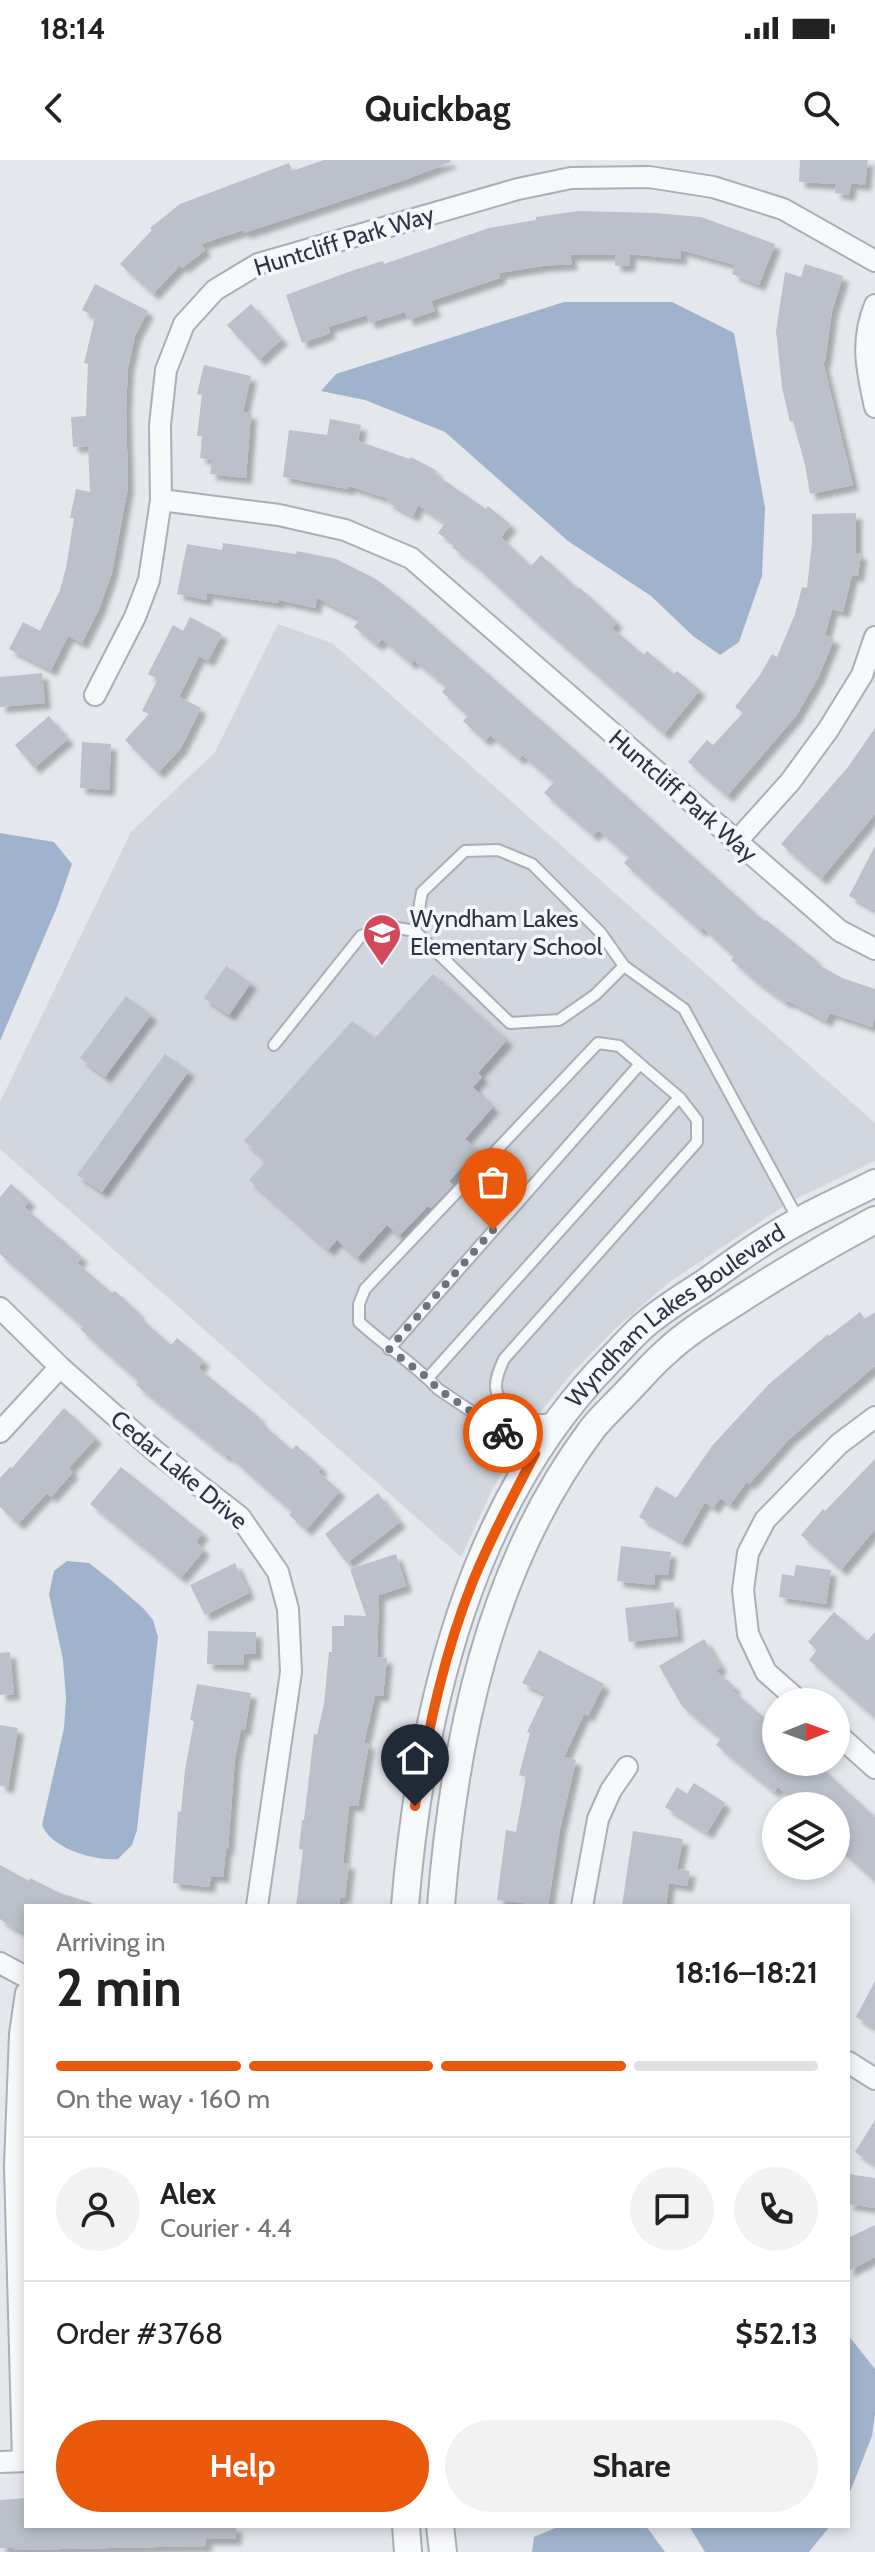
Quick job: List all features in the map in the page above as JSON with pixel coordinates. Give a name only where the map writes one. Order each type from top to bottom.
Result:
[{"type":"street","name":"Huntcliff Park Way","points":[[875,261],[783,209],[713,187],[649,177],[571,178],[518,189],[258,264],[215,290],[184,324],[166,370],[160,425],[161,500],[279,515],[345,530],[411,558],[840,931],[875,949]]},
{"type":"street","points":[[875,305],[867,324],[865,363],[875,407]]},
{"type":"street","points":[[95,695],[135,617],[149,580],[161,500]]},
{"type":"street","points":[[736,842],[790,782],[828,730],[862,675],[875,637]]},
{"type":"street","name":"Wyndham Lakes Boulevard","points":[[405,1904],[415,1806],[425,1747],[447,1656],[501,1517],[535,1454],[558,1419],[594,1376],[646,1323],[799,1221],[875,1183]]},
{"type":"street","name":"Wyndham Lakes Boulevard","points":[[441,1904],[453,1795],[470,1705],[484,1653],[516,1558],[562,1471],[592,1428],[666,1351],[714,1316],[818,1250],[875,1220]]},
{"type":"street","points":[[799,1221],[818,1250]]},
{"type":"street","name":"Cedar Lake Drive","points":[[0,1308],[60,1367],[156,1452],[240,1517],[270,1556],[278,1572],[288,1609],[291,1672],[257,1904]]},
{"type":"street","points":[[0,1432],[60,1367]]},
{"type":"street","points":[[784,1688],[766,1672],[748,1634],[743,1590],[748,1553],[765,1520],[839,1444],[875,1417]]},
{"type":"street","points":[[535,1454],[562,1471]]},
{"type":"street","points":[[850,1746],[875,1768]]},
{"type":"street","points":[[582,1904],[598,1819],[611,1790],[627,1767]]},
{"type":"street","points":[[0,1963],[24,1976]]},
{"type":"street","points":[[24,2007],[20,2034],[15,2166],[24,2432]]},
{"type":"street","points":[[850,2063],[875,2079]]},
{"type":"street","points":[[0,2462],[24,2461]]},
{"type":"street","points":[[406,2528],[408,2552]]},
{"type":"street","points":[[440,2528],[443,2552]]},
{"type":"lane","points":[[415,931],[422,892],[465,851],[498,850],[532,864],[600,932],[624,966],[684,1009],[799,1221]]},
{"type":"lane","points":[[274,1045],[361,936],[386,926],[415,931],[510,1023],[559,1020],[595,995],[624,966]]},
{"type":"lane","points":[[535,1454],[438,1389],[389,1349],[359,1322],[359,1304],[365,1289],[598,1043],[619,1046],[680,1098],[697,1120],[697,1142],[504,1359],[495,1380],[497,1397],[509,1416],[529,1421],[558,1419]]},
{"type":"lane","points":[[389,1349],[640,1064]]},
{"type":"lane","points":[[428,1378],[680,1098]]},
{"type":"shaded area","name":"Wyndham Lakes Elementary School","points":[[278,624],[332,643],[875,1123],[875,1161],[793,1200],[668,1283],[615,1329],[570,1375],[530,1425],[493,1488],[461,1557],[0,1149],[0,1102],[131,832],[215,752]]},
{"type":"water","points":[[564,302],[672,302],[734,333],[765,508],[762,576],[739,642],[720,655],[693,636],[651,596],[568,541],[445,432],[365,400],[321,391],[336,374]]},
{"type":"water","points":[[0,833],[54,842],[72,864],[0,1041]]},
{"type":"water","points":[[67,1561],[89,1563],[112,1581],[144,1609],[153,1620],[158,1637],[137,1830],[132,1845],[118,1859],[75,1852],[54,1841],[42,1825],[64,1728],[66,1698],[63,1660],[49,1594],[54,1571]]},
{"type":"water","points":[[850,2338],[875,2369],[872,2436],[850,2492]]},
{"type":"water","points":[[555,2528],[647,2528],[665,2552],[532,2552],[534,2537]]},
{"type":"water","points":[[690,2528],[828,2528],[809,2552],[705,2552]]},
{"type":"building","points":[[324,160],[451,162],[244,233],[243,230],[201,244],[205,250],[182,268],[180,265],[153,294],[120,264],[152,230],[150,228],[180,204],[289,163],[292,171]]},
{"type":"building","points":[[800,160],[868,160],[865,185],[851,183],[849,195],[835,193],[836,184],[799,182]]},
{"type":"building","points":[[579,211],[701,217],[775,244],[759,285],[732,274],[735,265],[681,250],[681,259],[630,254],[629,266],[615,266],[615,255],[570,255],[572,264],[499,273],[500,278],[431,301],[435,311],[408,320],[405,312],[369,323],[367,315],[328,327],[330,333],[302,343],[286,295],[354,270],[383,261],[384,264],[489,228]]},
{"type":"building","points":[[805,264],[843,276],[832,311],[823,362],[853,485],[810,494],[805,465],[782,387],[776,331],[785,272],[801,277]]},
{"type":"building","points":[[95,284],[148,311],[135,336],[128,367],[128,487],[112,572],[99,609],[82,643],[68,636],[51,670],[9,649],[23,622],[40,631],[60,590],[66,568],[76,489],[90,492],[88,446],[73,447],[71,417],[86,416],[88,364],[84,363],[95,317],[82,310]]},
{"type":"building","points":[[251,304],[282,339],[259,360],[227,325]]},
{"type":"building","points":[[204,365],[251,376],[243,412],[251,413],[246,478],[210,474],[212,460],[200,458],[202,436],[197,436],[202,395],[197,394]]},
{"type":"building","points":[[330,419],[361,425],[358,441],[411,457],[437,471],[435,474],[486,509],[488,506],[511,525],[501,537],[531,566],[541,555],[617,622],[612,628],[644,655],[647,651],[674,674],[677,671],[700,690],[664,734],[452,547],[455,544],[438,533],[445,523],[418,505],[413,516],[387,502],[389,499],[349,486],[348,489],[283,477],[289,430],[327,435]]},
{"type":"building","points":[[856,513],[856,553],[861,554],[858,576],[852,575],[843,612],[832,609],[825,635],[834,639],[818,678],[796,716],[727,796],[688,762],[707,740],[713,745],[743,713],[735,707],[772,654],[777,657],[795,614],[802,587],[807,588],[812,514]]},
{"type":"building","points":[[223,543],[296,554],[297,551],[336,559],[376,579],[574,749],[764,921],[817,961],[815,963],[842,978],[875,989],[872,1027],[830,1013],[826,1021],[788,1001],[786,1003],[753,979],[731,960],[734,957],[703,928],[700,931],[624,863],[629,857],[598,830],[593,836],[544,793],[554,782],[522,755],[519,759],[490,735],[485,741],[463,721],[468,716],[442,692],[446,687],[414,660],[411,664],[382,639],[377,645],[354,627],[360,619],[317,598],[315,608],[279,600],[279,603],[207,593],[206,600],[177,594],[187,544],[222,550]]},
{"type":"building","points":[[190,617],[222,634],[208,661],[199,656],[179,697],[201,708],[181,748],[158,773],[125,740],[149,714],[142,711],[158,679],[148,674],[173,625],[183,631]]},
{"type":"building","points":[[42,673],[45,703],[0,707],[0,677]]},
{"type":"building","points":[[49,716],[68,739],[34,768],[15,745]]},
{"type":"building","points":[[875,728],[875,814],[821,879],[781,844],[848,767]]},
{"type":"building","points":[[82,742],[111,744],[109,790],[80,788]]},
{"type":"building","points":[[875,846],[875,910],[849,896]]},
{"type":"building","points":[[226,966],[251,983],[229,1015],[204,998]]},
{"type":"building","points":[[433,974],[507,1040],[478,1073],[482,1077],[473,1087],[493,1107],[465,1139],[478,1150],[449,1181],[453,1185],[399,1236],[387,1225],[357,1258],[337,1240],[328,1250],[249,1180],[266,1161],[244,1141],[352,1021],[375,1038]]},
{"type":"building","points":[[126,996],[151,1015],[105,1077],[80,1058]]},
{"type":"building","points":[[165,1054],[189,1071],[102,1192],[77,1175]]},
{"type":"building","points":[[11,1184],[30,1201],[24,1207],[82,1257],[77,1263],[112,1293],[115,1291],[171,1345],[177,1338],[204,1361],[198,1368],[260,1418],[258,1420],[292,1450],[296,1445],[322,1468],[318,1472],[340,1491],[306,1530],[289,1515],[292,1512],[228,1455],[226,1457],[136,1385],[139,1382],[80,1329],[83,1327],[0,1254],[0,1197]]},
{"type":"building","points":[[860,1312],[865,1319],[875,1312],[875,1366],[789,1439],[749,1484],[747,1481],[730,1505],[720,1498],[713,1508],[705,1502],[682,1542],[639,1517],[656,1486],[676,1498],[712,1446],[768,1385],[828,1334]]},
{"type":"building","points":[[64,1408],[96,1438],[69,1468],[73,1472],[51,1497],[47,1493],[18,1524],[0,1507],[0,1478]]},
{"type":"building","points":[[875,1459],[875,1529],[841,1570],[801,1535]]},
{"type":"building","points":[[121,1467],[203,1533],[196,1542],[204,1550],[181,1578],[90,1504]]},
{"type":"building","points":[[378,1493],[400,1522],[347,1563],[325,1534]]},
{"type":"building","points":[[621,1546],[671,1552],[668,1575],[655,1574],[654,1585],[617,1581]]},
{"type":"building","points":[[396,1554],[406,1586],[379,1595],[377,1657],[387,1658],[383,1696],[375,1695],[364,1743],[369,1743],[358,1806],[349,1805],[343,1863],[349,1863],[345,1898],[340,1897],[339,1904],[296,1904],[303,1850],[299,1849],[302,1820],[314,1734],[317,1735],[324,1704],[329,1652],[332,1652],[332,1626],[344,1626],[344,1615],[366,1616],[350,1569]]},
{"type":"building","points":[[235,1563],[249,1593],[205,1615],[190,1585]]},
{"type":"building","points":[[796,1565],[831,1570],[826,1604],[779,1597],[782,1574],[794,1576]]},
{"type":"building","points":[[674,1602],[678,1636],[629,1642],[625,1608]]},
{"type":"building","points":[[834,1612],[867,1641],[875,1632],[875,1718],[850,1696],[850,1688],[841,1688],[809,1660],[817,1650],[808,1642]]},
{"type":"building","points":[[208,1631],[256,1632],[256,1654],[244,1654],[243,1665],[207,1664]]},
{"type":"building","points":[[704,1639],[721,1667],[716,1671],[735,1687],[732,1690],[762,1716],[762,1776],[830,1776],[848,1792],[784,1792],[778,1787],[774,1792],[716,1745],[721,1739],[682,1706],[659,1666]]},
{"type":"building","points":[[539,1650],[604,1684],[588,1716],[584,1714],[564,1757],[576,1760],[560,1829],[548,1904],[497,1900],[506,1830],[516,1832],[526,1777],[519,1775],[530,1733],[527,1732],[545,1694],[522,1683]]},
{"type":"building","points":[[10,1652],[14,1694],[0,1695],[0,1653]]},
{"type":"building","points":[[197,1684],[251,1693],[245,1730],[241,1729],[235,1758],[223,1877],[211,1876],[209,1887],[173,1883],[178,1811],[181,1812],[194,1721],[190,1720]]},
{"type":"building","points":[[0,1725],[18,1728],[8,1787],[0,1786]]},
{"type":"building","points":[[694,1783],[725,1803],[707,1833],[665,1807],[677,1787],[687,1794]]},
{"type":"building","points":[[850,1794],[875,1817],[875,1881],[850,1859]]},
{"type":"building","points":[[633,1831],[683,1839],[677,1869],[690,1871],[687,1886],[669,1883],[666,1904],[622,1904]]},
{"type":"building","points":[[0,1865],[29,1881],[30,1878],[60,1893],[92,1903],[24,1904],[24,1932],[0,1919]]},
{"type":"building","points":[[875,1981],[875,2028],[856,2017]]},
{"type":"building","points":[[875,2120],[875,2165],[855,2152]]},
{"type":"building","points":[[850,2174],[875,2178],[875,2208],[850,2204]]},
{"type":"building","points":[[875,2225],[875,2257],[850,2270],[850,2237]]},
{"type":"building","points":[[24,2498],[24,2528],[236,2528],[236,2539],[206,2539],[206,2546],[0,2548],[0,2500]]},
{"type":"way so far","points":[[493,1230],[389,1349],[438,1389],[503,1433]]},
{"type":"place","name":"Wyndham Lakes Elementary School","points":[[382,967]]},
{"type":"route","points":[[415,1806],[428,1732],[447,1656],[472,1583],[501,1517],[535,1454],[503,1433]]}]
